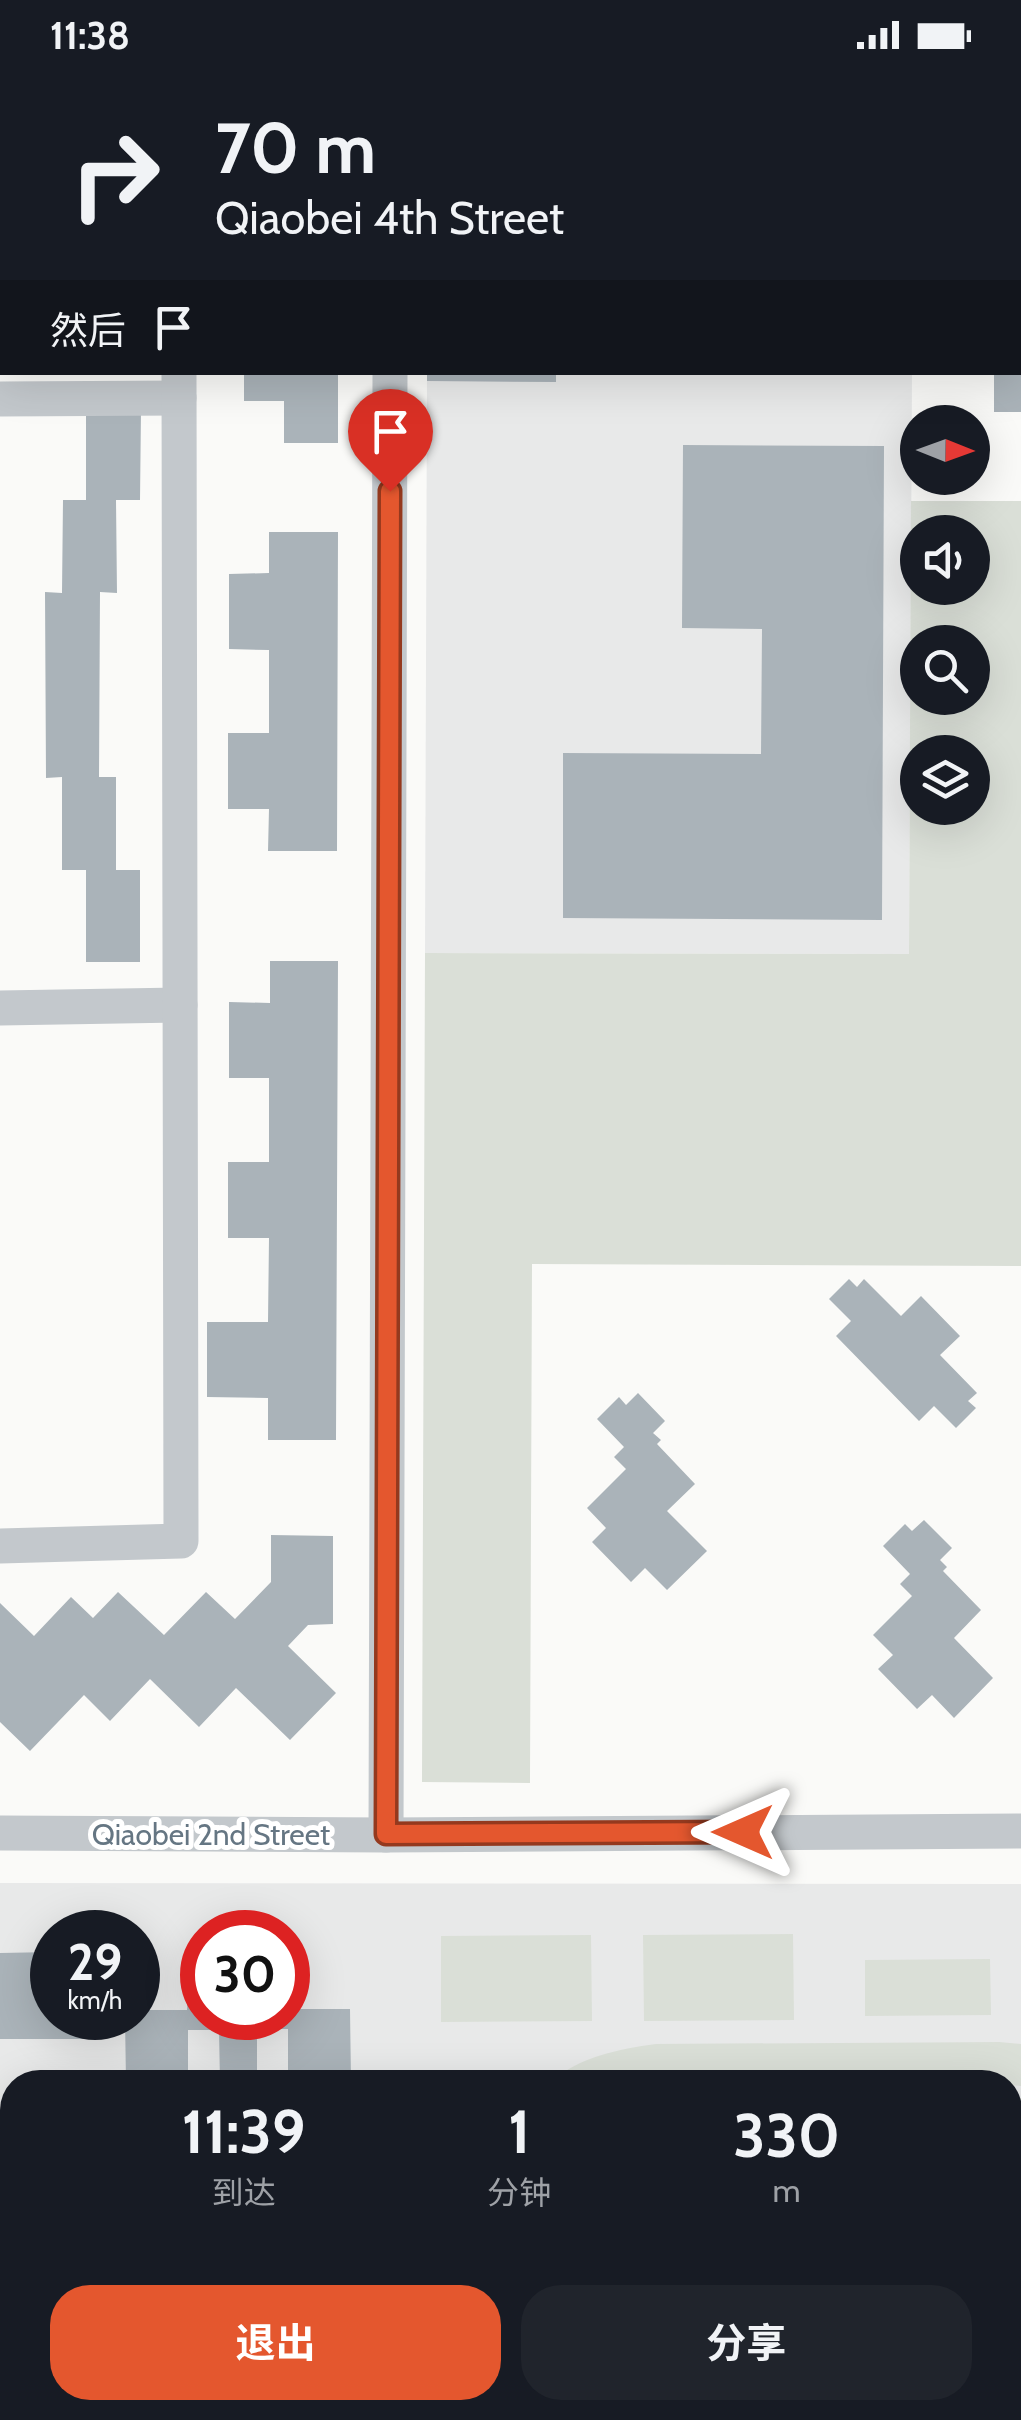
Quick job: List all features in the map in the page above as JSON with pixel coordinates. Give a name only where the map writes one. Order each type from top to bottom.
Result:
[{"type":"street","points":[[386,1834],[390,375]]},
{"type":"street","points":[[0,400],[179,385],[180,1005],[180,1541],[0,1546]]},
{"type":"street","points":[[0,1008],[180,1005]]},
{"type":"street","name":"Qiaobei 2nd Street","points":[[0,1834],[1021,1830]]},
{"type":"shaded area","points":[[427,375],[912,375],[912,405],[900,405],[900,495],[911,495],[911,515],[900,515],[900,605],[911,605],[911,625],[900,625],[900,715],[910,715],[910,735],[900,735],[900,825],[910,825],[909,954],[425,953]]},
{"type":"shaded area","points":[[911,501],[1021,501],[1021,1266],[532,1264],[530,1783],[422,1782],[425,953],[909,954],[910,825],[990,825],[990,735],[910,735],[910,715],[990,715],[990,625],[910,625],[911,605],[990,605],[990,515],[911,515]]},
{"type":"shaded area","points":[[0,1883],[1021,1884],[1021,2070],[0,2070]]},
{"type":"shaded area","points":[[793,1934],[794,2020],[644,2021],[643,1935]]},
{"type":"shaded area","points":[[591,1935],[592,2021],[441,2022],[441,1936]]},
{"type":"shaded area","points":[[990,1959],[991,2015],[865,2016],[865,1960]]},
{"type":"shaded area","points":[[999,2042],[1021,2044],[1021,2070],[567,2070],[600,2056],[656,2044]]},
{"type":"building","points":[[244,375],[338,375],[338,443],[284,443],[284,401],[244,401]]},
{"type":"building","points":[[427,375],[556,375],[556,382],[427,381]]},
{"type":"building","points":[[994,375],[1021,375],[1021,412],[994,412]]},
{"type":"building","points":[[86,409],[141,409],[140,500],[116,500],[117,593],[100,592],[99,777],[116,777],[116,870],[140,870],[140,962],[86,962],[86,870],[62,870],[62,777],[46,778],[45,592],[62,593],[63,500],[86,500]]},
{"type":"building","points":[[683,445],[884,446],[882,920],[563,918],[563,753],[761,754],[762,629],[682,628]]},
{"type":"building","points":[[269,532],[338,532],[337,851],[268,851],[269,809],[228,809],[228,733],[269,733],[269,650],[229,649],[229,574],[269,573]]},
{"type":"building","points":[[270,961],[338,961],[336,1440],[268,1440],[268,1398],[207,1397],[207,1322],[268,1322],[269,1238],[228,1238],[228,1162],[269,1162],[269,1078],[229,1078],[229,1002],[270,1003]]},
{"type":"building","points":[[849,1279],[857,1287],[864,1279],[901,1316],[921,1296],[960,1336],[940,1355],[977,1393],[968,1401],[976,1408],[956,1428],[934,1406],[919,1421],[836,1336],[851,1321],[829,1299]]},
{"type":"building","points":[[638,1393],[665,1421],[653,1433],[661,1440],[657,1444],[695,1484],[667,1511],[707,1551],[667,1590],[645,1568],[631,1582],[592,1542],[606,1528],[587,1508],[626,1469],[614,1457],[624,1447],[597,1419],[619,1397],[626,1405]]},
{"type":"building","points":[[924,1520],[952,1548],[940,1560],[947,1567],[943,1571],[981,1610],[954,1638],[993,1678],[954,1718],[932,1695],[917,1709],[878,1669],[893,1655],[873,1635],[912,1596],[900,1584],[910,1574],[883,1546],[905,1524],[912,1531]]},
{"type":"building","points":[[271,1535],[333,1536],[333,1624],[308,1625],[288,1646],[336,1693],[290,1740],[236,1688],[199,1727],[150,1679],[110,1721],[84,1695],[30,1751],[0,1722],[0,1603],[34,1636],[71,1597],[93,1618],[118,1592],[164,1635],[206,1592],[235,1619],[271,1582]]},
{"type":"building","points":[[30,1952],[30,2039],[0,2039],[0,1953]]},
{"type":"building","points":[[310,2009],[350,2009],[351,2070],[288,2070],[288,2040],[310,2040]]},
{"type":"building","points":[[160,2010],[180,2010],[180,2040],[188,2040],[188,2070],[126,2070],[125,2040],[160,2040]]},
{"type":"building","points":[[219,2040],[257,2040],[257,2070],[220,2070]]},
{"type":"route","points":[[390,491],[386,1834],[743,1832]]}]
